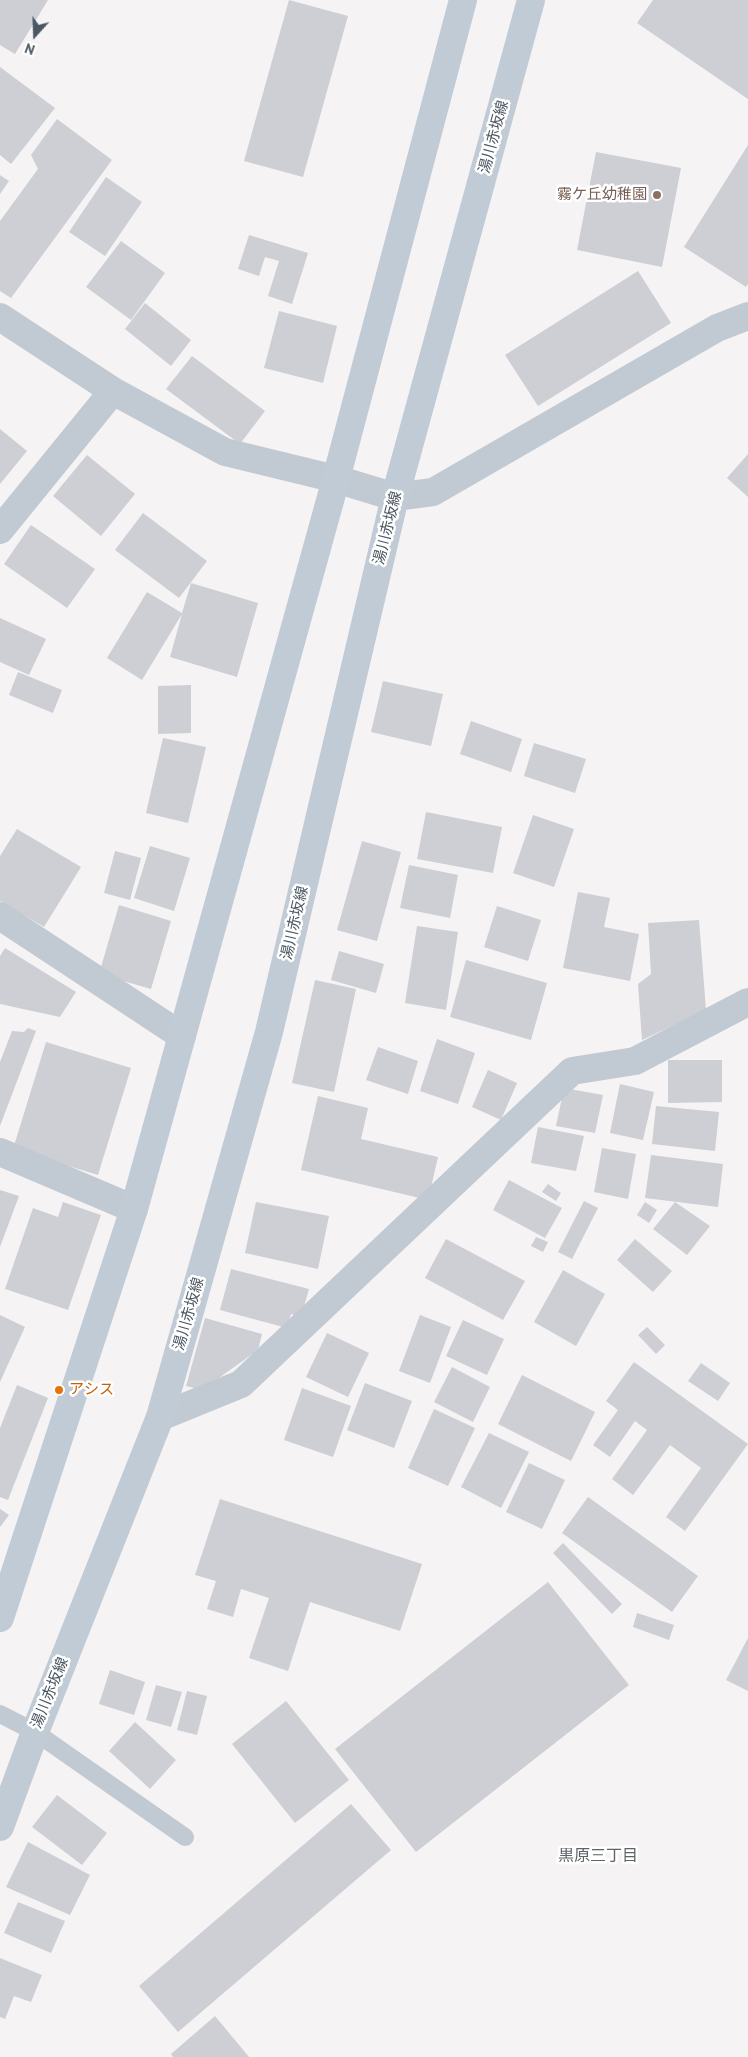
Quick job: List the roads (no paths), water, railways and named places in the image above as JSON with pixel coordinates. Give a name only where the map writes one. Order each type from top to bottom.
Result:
[{"type":"main road","points":[[2,1606],[134,1210],[336,479],[463,0]]},
{"type":"main road","name":"湯川赤坂線","points":[[0,1827],[35,1732],[160,1417],[269,1032],[395,497],[531,0]]},
{"type":"street","points":[[0,317],[112,391],[225,452],[336,479],[395,497],[433,492],[717,328],[748,316]]},
{"type":"street","points":[[0,530],[112,391]]},
{"type":"street","points":[[0,916],[182,1036]]},
{"type":"street","points":[[160,1417],[241,1384],[572,1071],[634,1061],[748,1002]]},
{"type":"street","points":[[0,1152],[134,1210]]},
{"type":"lane","points":[[0,1714],[35,1732],[185,1836]]},
{"type":"place","name":"霧ケ丘幼稚園","points":[[657,195]]},
{"type":"place","name":"アシス","points":[[59,1390]]},
{"type":"district","name":"黒原三丁目","points":[[598,1856]]}]
